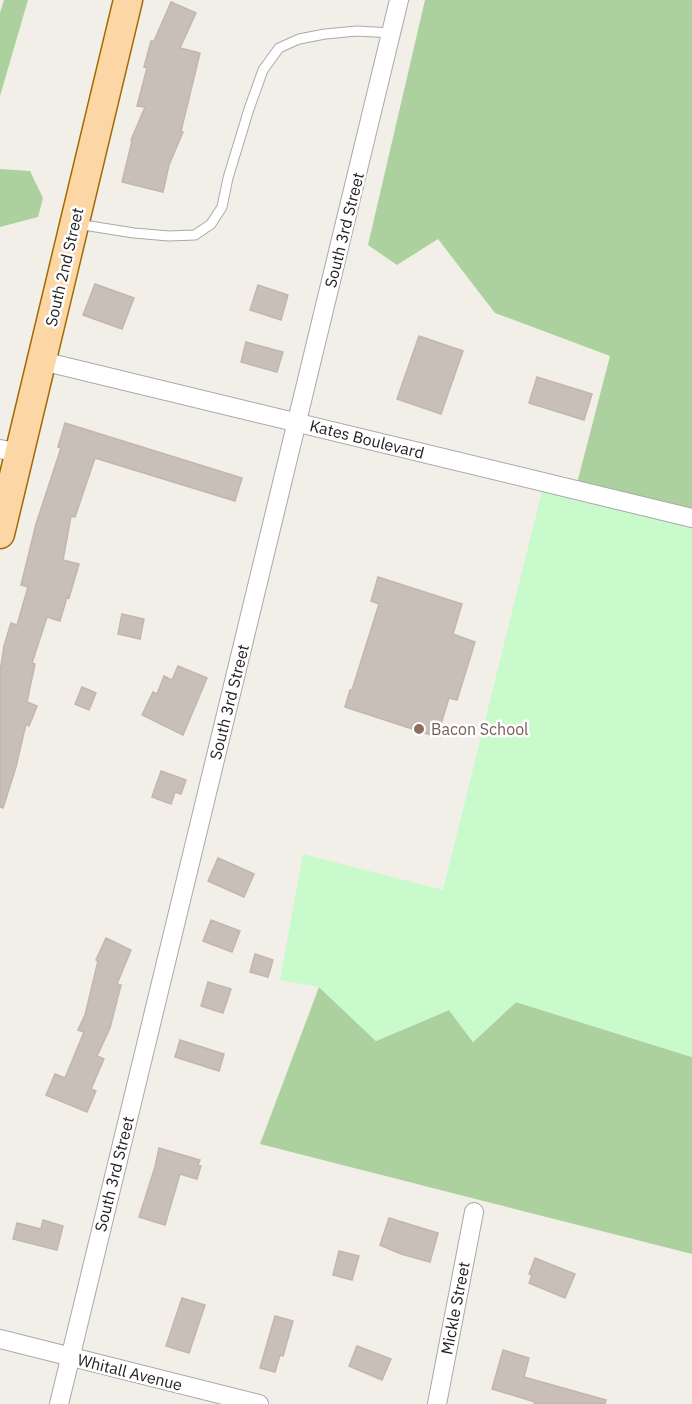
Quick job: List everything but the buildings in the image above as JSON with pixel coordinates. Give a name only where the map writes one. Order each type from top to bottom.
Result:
[{"type":"main road","name":"South 2nd Street","points":[[0,534],[10,451],[42,361],[128,0]]},
{"type":"street","name":"South 3rd Street","points":[[59,1404],[399,0]]},
{"type":"street","name":"Kates Boulevard","points":[[42,361],[692,518]]},
{"type":"street","name":"Mickle Street","points":[[436,1404],[474,1212]]},
{"type":"street","name":"Whitall Avenue","points":[[0,1339],[259,1404]]},
{"type":"lane","points":[[75,223],[169,237],[195,235],[211,224],[222,207],[228,178],[249,108],[263,70],[279,48],[300,39],[325,34],[357,31],[391,33]]},
{"type":"green space","points":[[4,0],[28,0],[0,96],[0,13]]},
{"type":"green space","points":[[425,0],[692,0],[692,518],[575,491],[610,356],[495,313],[438,239],[397,265],[368,245]]},
{"type":"green space","points":[[0,169],[30,171],[43,198],[38,217],[0,227]]},
{"type":"green space","points":[[544,483],[692,518],[692,1057],[516,1002],[473,1042],[449,1010],[376,1041],[319,987],[280,980],[303,854],[443,890]]},
{"type":"green space","points":[[319,987],[376,1041],[449,1010],[473,1042],[516,1002],[692,1057],[692,1254],[260,1144]]},
{"type":"place","name":"Bacon School","points":[[419,729]]}]
